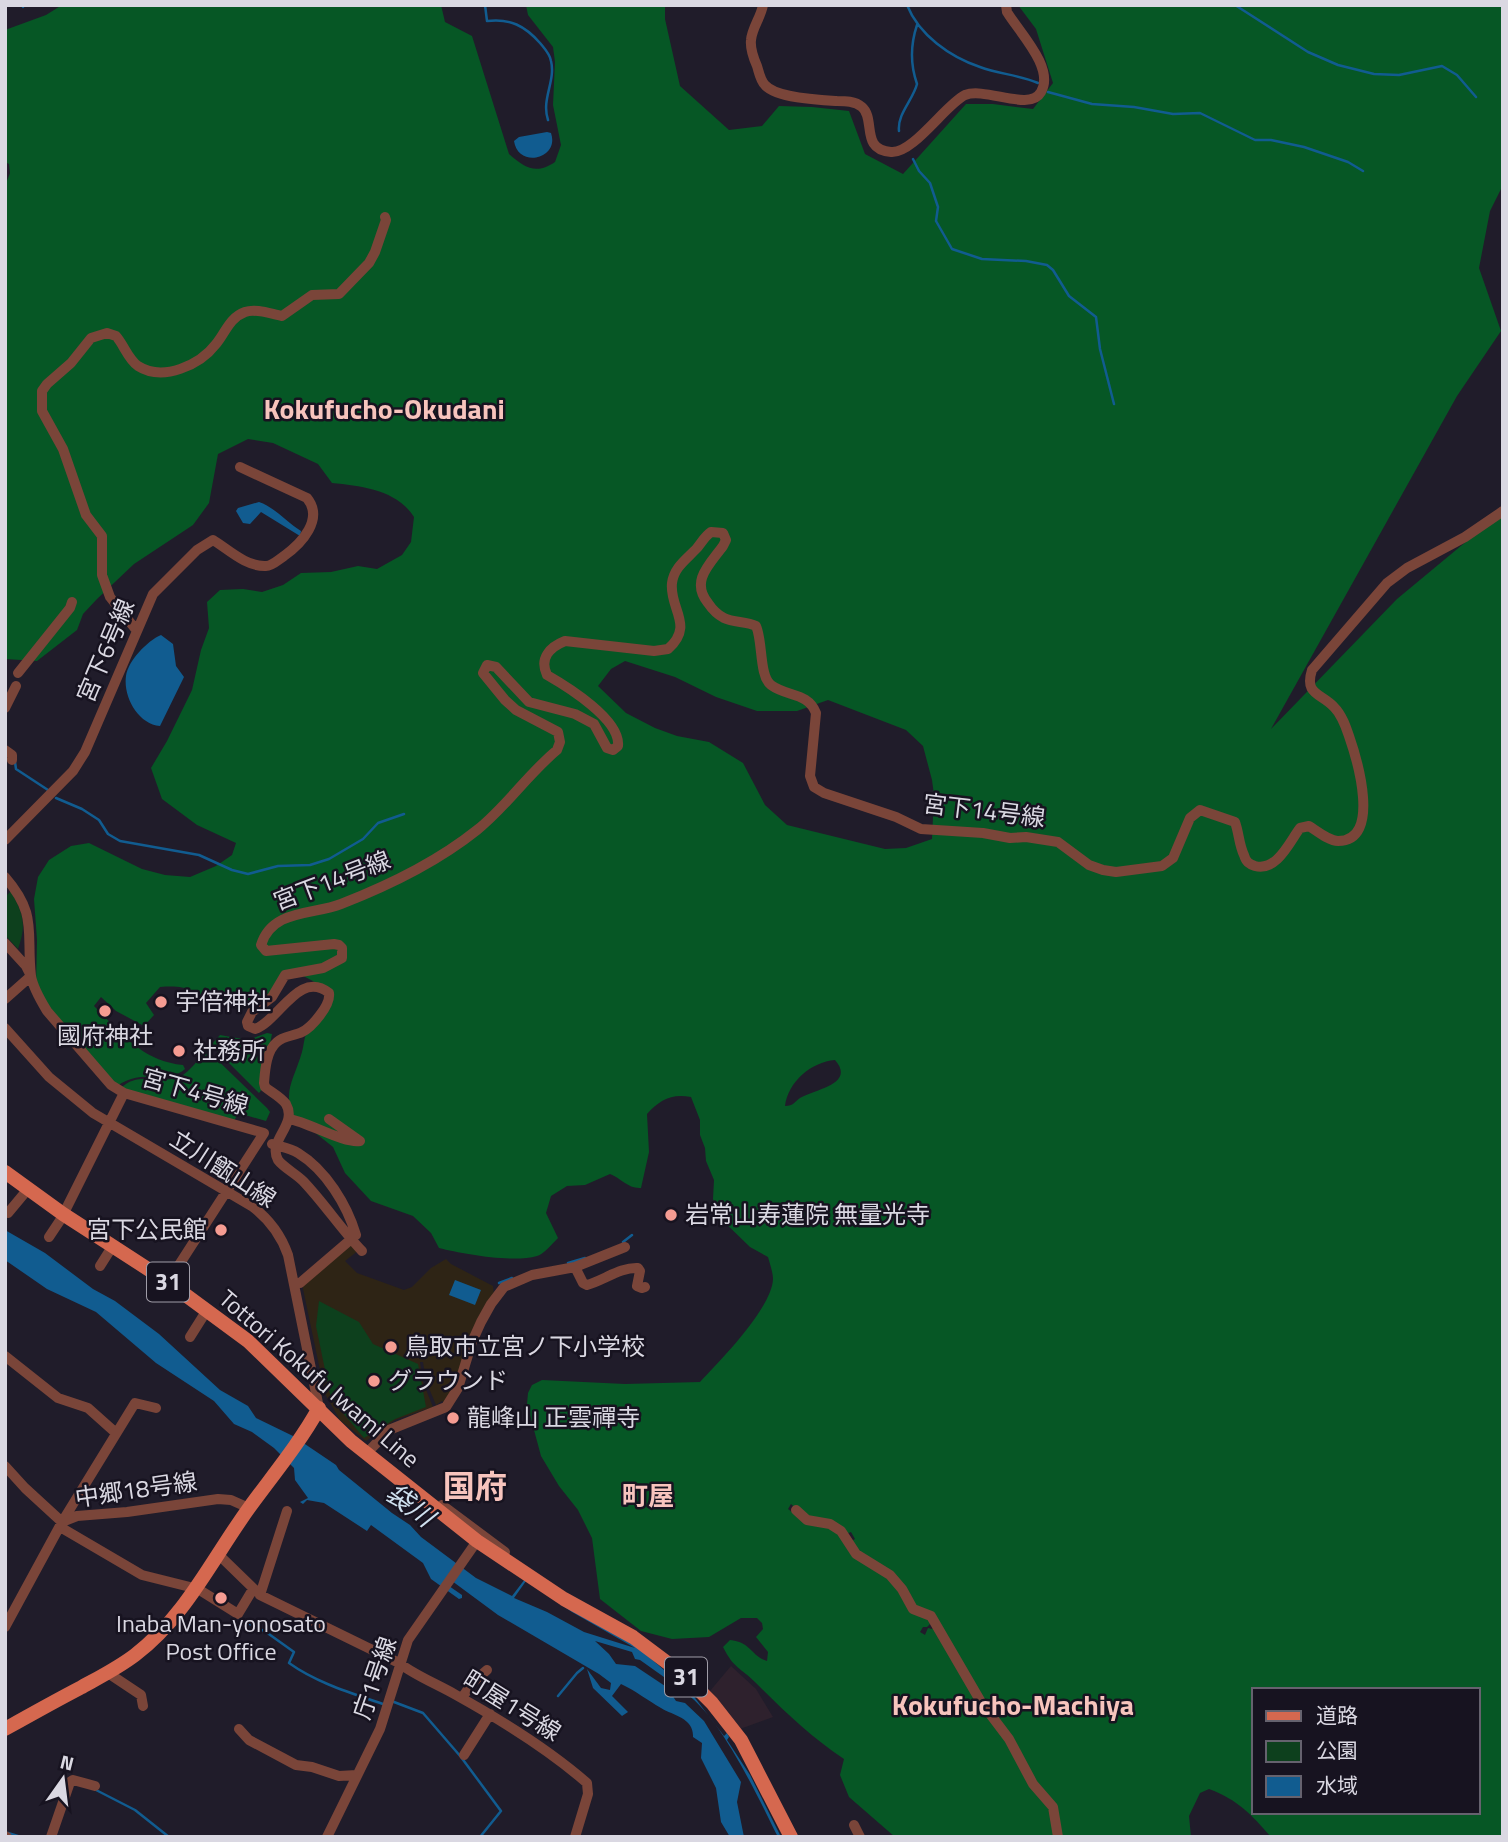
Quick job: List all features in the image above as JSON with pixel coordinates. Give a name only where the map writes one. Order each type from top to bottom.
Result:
[{"type":"main road","name":"Tottori Kokufu Iwami Line","points":[[5,1172],[63,1214],[168,1282],[247,1341],[319,1408],[475,1544],[633,1637],[685,1676],[712,1703],[741,1740],[791,1837]]},
{"type":"main road","points":[[5,1729],[108,1673],[151,1642],[198,1589],[249,1508],[269,1484],[319,1408]]},
{"type":"street","points":[[764,5],[751,40],[751,51],[766,87],[784,94],[845,101],[861,106],[865,111],[871,140],[877,147],[893,153],[920,136],[966,95],[986,93],[1026,100],[1040,95],[1044,85],[1044,73],[1036,54],[1007,12],[1006,5]]},
{"type":"street","points":[[137,631],[110,597],[103,575],[102,536],[86,515],[62,449],[42,411],[42,391],[71,363],[91,338],[99,334],[116,336],[137,365],[147,371],[163,373],[183,368],[205,356],[233,319],[246,312],[255,310],[282,316],[312,295],[339,294],[369,263],[385,217]]},
{"type":"street","name":"宮下6号線","points":[[7,834],[73,771],[85,752],[153,594],[197,550],[213,540],[244,560],[255,565],[269,566],[304,538],[313,518],[312,504],[307,498],[240,467]]},
{"type":"street","name":"宮下14号線","points":[[289,1119],[285,1104],[264,1083],[270,1054],[278,1040],[304,1031],[328,1003],[329,993],[317,986],[310,986],[284,1004],[262,1027],[255,1029],[248,1026],[247,1022],[253,1012],[272,997],[285,975],[323,968],[339,961],[343,953],[340,944],[266,951],[261,945],[266,932],[280,920],[340,905],[420,870],[479,829],[556,750],[560,742],[558,732],[505,700],[483,673],[487,665],[496,667],[529,702],[584,719],[600,732],[607,748],[613,750],[618,746],[619,740],[605,715],[547,675],[544,668],[547,652],[556,644],[578,640],[633,649],[668,649],[678,636],[681,625],[671,585],[674,573],[711,532],[723,533],[726,540],[701,576],[699,584],[702,594],[723,618],[756,626],[765,678],[770,684],[805,698],[813,705],[816,713],[810,776],[814,787],[824,793],[897,817],[921,830],[983,833],[1058,842],[1089,865],[1116,872],[1162,866],[1173,858],[1190,818],[1200,810],[1235,822],[1245,859],[1251,865],[1262,868],[1286,850],[1300,828],[1310,826],[1340,841],[1352,837],[1362,825],[1364,813],[1355,755],[1342,718],[1334,707],[1310,687],[1308,681],[1312,670],[1387,583],[1407,568],[1465,537],[1503,511]]},
{"type":"street","points":[[18,673],[72,602]]},
{"type":"street","points":[[5,708],[16,686]]},
{"type":"street","points":[[5,877],[9,890],[25,904],[31,976]]},
{"type":"street","points":[[5,943],[26,966],[47,1011],[111,1085],[124,1093]]},
{"type":"street","points":[[5,999],[31,976]]},
{"type":"street","name":"立川甑山線","points":[[5,1028],[49,1077],[93,1113],[263,1215],[284,1242],[296,1286],[319,1408]]},
{"type":"street","name":"宮下4号線","points":[[49,1237],[124,1093],[261,1137],[300,1154],[331,1186],[349,1215],[356,1235],[350,1238]]},
{"type":"street","points":[[329,1119],[360,1140],[349,1140],[304,1122],[289,1119],[275,1145],[278,1160],[304,1182],[362,1251]]},
{"type":"street","points":[[168,1282],[261,1137]]},
{"type":"street","points":[[8,1213],[28,1189]]},
{"type":"street","points":[[300,1283],[350,1238]]},
{"type":"street","points":[[100,1266],[112,1247]]},
{"type":"street","points":[[524,1574],[521,1564],[369,1451],[389,1430],[446,1407],[456,1392],[481,1322],[504,1287],[532,1275],[575,1267],[625,1247]]},
{"type":"street","points":[[575,1267],[583,1283],[587,1285],[628,1268],[638,1268],[640,1272],[637,1286],[645,1287]]},
{"type":"street","points":[[190,1337],[207,1310]]},
{"type":"street","points":[[5,1356],[58,1398],[88,1408],[101,1417],[116,1433]]},
{"type":"street","points":[[61,1525],[135,1403],[156,1408]]},
{"type":"street","points":[[5,1466],[61,1525],[142,1575],[198,1589],[238,1614],[257,1592],[287,1511]]},
{"type":"street","name":"中郷18号線","points":[[5,1627],[61,1525],[78,1516],[129,1512],[218,1499],[232,1500],[249,1508]]},
{"type":"street","points":[[796,1510],[807,1520],[830,1524],[841,1531],[856,1554],[890,1575],[913,1609],[931,1616],[981,1702],[1009,1739],[1032,1784],[1053,1807],[1059,1837]]},
{"type":"street","name":"庁1号線","points":[[327,1837],[380,1729],[408,1640],[475,1544]]},
{"type":"street","name":"町屋1号線","points":[[219,1555],[257,1592],[399,1663],[462,1698],[576,1773],[587,1783],[587,1798],[575,1837]]},
{"type":"street","points":[[462,1698],[472,1683],[487,1670]]},
{"type":"street","points":[[108,1673],[141,1695],[142,1706]]},
{"type":"street","points":[[464,1755],[490,1714]]},
{"type":"street","points":[[239,1729],[249,1740],[296,1765],[339,1776],[357,1775]]},
{"type":"street","points":[[51,1837],[69,1782],[73,1780],[95,1786]]},
{"type":"street","points":[[854,1825],[860,1837]]},
{"type":"shaded area","name":"鳥取市立宮ノ下小学校","points":[[350,1241],[359,1250],[345,1261],[357,1273],[404,1290],[412,1287],[431,1268],[446,1259],[493,1286],[494,1296],[446,1404],[442,1401],[436,1405],[426,1381],[423,1362],[420,1362],[423,1382],[433,1407],[395,1420],[366,1441],[340,1420],[325,1394],[302,1284]]},
{"type":"shaded area","points":[[731,1666],[756,1689],[773,1717],[740,1729],[710,1691]]},
{"type":"green space","points":[[62,5],[441,5],[445,22],[472,36],[509,154],[520,163],[536,169],[555,162],[561,145],[553,105],[553,47],[528,15],[526,5],[665,5],[665,19],[680,86],[729,130],[762,126],[779,106],[849,111],[865,154],[903,174],[966,104],[1033,109],[1053,83],[1036,29],[1018,5],[1503,5],[1503,185],[1490,211],[1479,268],[1501,331],[1457,396],[1271,729],[1397,599],[1503,511],[1503,1837],[1271,1837],[1243,1809],[1209,1789],[1200,1793],[1189,1816],[1191,1837],[1060,1837],[1055,1808],[1033,1782],[1012,1740],[982,1700],[933,1615],[914,1608],[890,1574],[857,1553],[850,1542],[855,1539],[851,1532],[846,1534],[829,1522],[808,1519],[791,1504],[788,1509],[792,1512],[795,1510],[803,1519],[828,1525],[843,1534],[856,1556],[884,1573],[904,1595],[911,1609],[929,1616],[933,1621],[920,1632],[925,1635],[928,1628],[935,1626],[980,1703],[1009,1743],[1031,1785],[1050,1806],[1057,1837],[895,1837],[849,1797],[840,1775],[844,1759],[798,1723],[734,1664],[727,1654],[723,1647],[730,1640],[737,1641],[767,1661],[768,1652],[756,1637],[763,1629],[757,1618],[741,1618],[709,1637],[672,1639],[641,1631],[600,1599],[592,1538],[578,1510],[559,1486],[541,1456],[527,1404],[532,1385],[542,1380],[625,1384],[700,1382],[744,1334],[770,1291],[773,1277],[768,1257],[750,1247],[719,1217],[713,1199],[714,1180],[700,1135],[700,1120],[691,1097],[666,1099],[647,1114],[649,1152],[641,1188],[628,1185],[610,1174],[585,1185],[567,1186],[551,1196],[546,1213],[558,1238],[542,1253],[515,1259],[474,1255],[439,1248],[431,1233],[413,1216],[371,1201],[345,1173],[333,1147],[313,1131],[298,1126],[290,1105],[290,1088],[307,1032],[330,1005],[332,994],[326,988],[292,970],[281,978],[268,998],[252,1010],[236,1001],[212,1004],[182,988],[160,987],[146,1003],[154,1015],[144,1026],[116,1011],[101,997],[94,1006],[133,1044],[156,1058],[183,1065],[185,1069],[171,1075],[136,1078],[117,1086],[47,1007],[36,986],[34,899],[38,877],[49,860],[71,846],[89,843],[142,869],[165,875],[190,877],[216,866],[232,855],[236,843],[197,825],[162,799],[151,768],[192,690],[209,628],[207,602],[220,590],[262,592],[283,585],[301,573],[331,572],[358,566],[377,569],[402,555],[411,542],[414,517],[407,508],[388,495],[367,488],[332,483],[318,464],[273,443],[248,439],[218,454],[209,503],[193,525],[134,564],[83,614],[77,630],[37,661],[5,659],[5,186],[10,173],[9,164],[5,162],[5,30],[46,15]],"holes":[[[625,661],[675,677],[716,697],[757,711],[797,711],[828,700],[906,730],[923,746],[932,780],[932,839],[906,848],[885,849],[787,825],[765,805],[743,763],[709,742],[677,736],[626,713],[598,686],[611,669]],[[835,1060],[841,1075],[837,1080],[800,1098],[792,1105],[785,1106],[791,1089],[802,1075],[817,1065]]]},
{"type":"green space","points":[[11,891],[22,919],[18,949],[5,935],[5,897]]},
{"type":"green space","points":[[267,1033],[272,1034],[263,1088],[259,1093],[211,1045],[220,1035],[248,1040]]},
{"type":"green space","points":[[207,1050],[267,1108],[270,1112],[266,1121],[245,1115],[237,1116],[233,1122],[121,1088],[134,1080],[179,1077]]},
{"type":"green space","name":"グラウンド","points":[[319,1301],[359,1322],[373,1344],[418,1364],[426,1407],[395,1419],[364,1438],[331,1399],[316,1326]]},
{"type":"water","points":[[551,133],[552,142],[550,149],[544,154],[530,158],[517,150],[514,141],[519,137]]},
{"type":"water","points":[[259,502],[301,531],[300,536],[261,512],[250,524],[243,523],[236,511],[238,508]]},
{"type":"water","points":[[161,635],[173,644],[176,666],[184,677],[160,726],[145,720],[134,708],[127,692],[126,676],[139,652]]},
{"type":"water","points":[[5,1230],[45,1253],[93,1289],[115,1301],[159,1334],[220,1390],[248,1406],[256,1418],[293,1436],[336,1465],[421,1537],[476,1578],[512,1596],[525,1579],[635,1645],[692,1694],[705,1711],[675,1687],[672,1695],[676,1701],[685,1703],[704,1721],[741,1782],[737,1802],[744,1837],[730,1837],[721,1822],[716,1788],[701,1758],[702,1743],[693,1737],[687,1722],[621,1684],[612,1696],[628,1712],[622,1716],[593,1688],[587,1669],[601,1688],[610,1690],[611,1683],[599,1674],[498,1615],[452,1581],[449,1586],[462,1595],[459,1599],[431,1579],[423,1563],[371,1525],[367,1531],[324,1503],[307,1500],[303,1504],[300,1502],[308,1498],[295,1480],[294,1468],[274,1448],[252,1432],[234,1424],[214,1401],[156,1363],[96,1312],[47,1289],[5,1260]],"holes":[[[526,1581],[572,1612],[635,1648],[584,1632],[514,1598]],[[595,1641],[632,1652],[635,1659],[671,1682],[671,1687],[668,1688],[635,1666],[616,1664]]]},
{"type":"water","points":[[455,1280],[481,1290],[475,1305],[449,1295]]},
{"type":"water","points":[[709,1717],[724,1736],[727,1733],[727,1740],[750,1775],[781,1837],[778,1837],[747,1777]]},
{"type":"waterway","points":[[485,5],[487,21],[510,22],[523,28],[548,54],[552,68],[546,105],[548,120]]},
{"type":"waterway","points":[[907,5],[919,26],[947,51],[969,63],[1038,83]]},
{"type":"waterway","points":[[1235,5],[1308,52],[1338,65],[1374,74],[1399,75],[1442,66],[1457,75],[1476,97]]},
{"type":"waterway","points":[[899,131],[900,119],[917,84],[912,55],[917,25]]},
{"type":"waterway","points":[[1048,92],[1092,104],[1134,107],[1173,114],[1200,113],[1255,140],[1271,140],[1304,147],[1348,162],[1363,171]]},
{"type":"waterway","points":[[913,159],[930,183],[938,207],[936,221],[952,249],[982,259],[1047,265],[1069,296],[1096,317],[1100,349],[1114,404]]},
{"type":"waterway","points":[[15,762],[16,769],[48,790]]},
{"type":"waterway","points":[[56,798],[99,820],[108,834],[120,841],[199,855],[248,874],[278,866],[310,865],[329,859],[363,839],[378,823],[404,814]]},
{"type":"waterway","points":[[623,1242],[632,1235]]},
{"type":"waterway","points":[[568,1263],[585,1258]]},
{"type":"waterway","points":[[499,1283],[512,1278]]},
{"type":"waterway","points":[[240,1619],[266,1632],[294,1652],[289,1663],[300,1670],[334,1687],[383,1704]]},
{"type":"waterway","points":[[558,1696],[583,1668]]},
{"type":"waterway","points":[[394,1702],[423,1713],[461,1757],[501,1811],[480,1837]]},
{"type":"waterway","points":[[96,1790],[135,1810],[169,1837]]},
{"type":"waterway","points":[[8,1833],[21,1837]]},
{"type":"place","name":"宇倍神社","points":[[161,1002]]},
{"type":"place","name":"國府神社","points":[[105,1011]]},
{"type":"place","name":"社務所","points":[[179,1051]]},
{"type":"place","name":"岩常山寿蓮院 無量光寺","points":[[671,1215]]},
{"type":"place","name":"宮下公民館","points":[[221,1230]]},
{"type":"place","name":"鳥取市立宮ノ下小学校","points":[[391,1347]]},
{"type":"place","name":"グラウンド","points":[[374,1381]]},
{"type":"place","name":"龍峰山 正雲禪寺","points":[[453,1418]]},
{"type":"place","name":"Inaba Man-yonosato Post Office","points":[[221,1598]]},
{"type":"district","name":"Kokufucho-Okudani","points":[[384,409]]},
{"type":"district","name":"国府","points":[[475,1487]]},
{"type":"district","name":"町屋","points":[[648,1496]]},
{"type":"district","name":"Kokufucho-Machiya","points":[[1013,1705]]},
{"type":"water label","name":"袋川","points":[[410,1505]]}]
